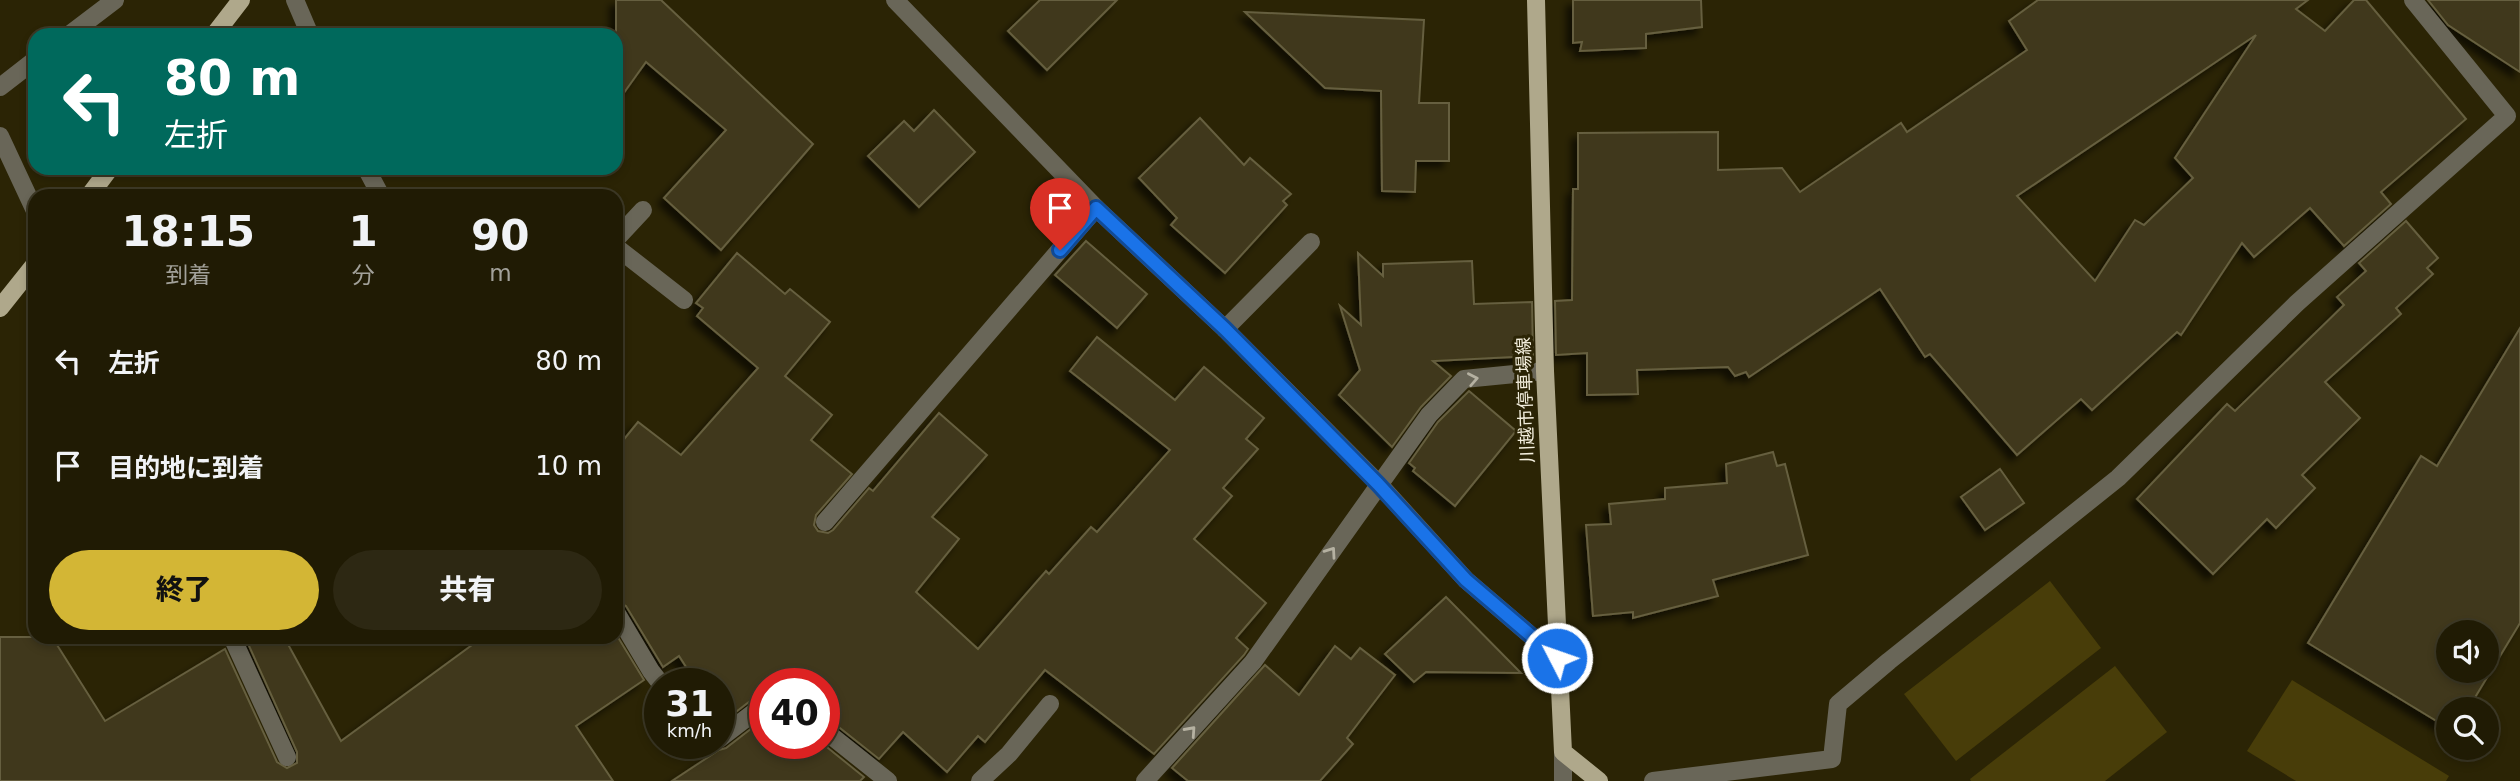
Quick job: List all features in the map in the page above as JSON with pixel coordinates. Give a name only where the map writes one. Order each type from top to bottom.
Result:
[{"type":"main road","points":[[219,28],[241,0]]},
{"type":"main road","name":"川越市停車場線","points":[[1536,0],[1545,371],[1563,752]]},
{"type":"main road","points":[[0,308],[28,273]]},
{"type":"main road","points":[[1563,752],[1599,781]]},
{"type":"street","points":[[78,28],[115,0]]},
{"type":"street","points":[[295,0],[307,28]]},
{"type":"street","points":[[895,0],[1096,208],[1225,329],[1378,484],[1466,580],[1557,658]]},
{"type":"street","points":[[1653,781],[1832,759],[1838,704],[2118,478],[2297,303],[2507,117],[2413,0]]},
{"type":"street","points":[[0,87],[28,65]]},
{"type":"street","points":[[0,136],[28,196]]},
{"type":"street","points":[[825,522],[1096,208]]},
{"type":"street","points":[[623,231],[643,210]]},
{"type":"street","points":[[1225,329],[1311,242]]},
{"type":"street","points":[[623,252],[684,300]]},
{"type":"street","points":[[1145,781],[1253,662],[1429,415],[1464,379],[1545,371]]},
{"type":"street","points":[[623,624],[649,668]]},
{"type":"street","points":[[235,644],[287,757]]},
{"type":"street","points":[[980,781],[1009,754],[1050,704]]},
{"type":"street","points":[[735,727],[749,716]]},
{"type":"street","points":[[840,743],[888,781]]},
{"type":"street","points":[[1563,752],[1563,781]]},
{"type":"shaded area","points":[[2050,581],[2101,648],[1956,761],[1904,694]]},
{"type":"shaded area","points":[[2115,666],[2167,732],[2105,781],[1971,781],[1970,779]]},
{"type":"shaded area","points":[[2292,680],[2449,776],[2446,781],[2296,781],[2247,751]]},
{"type":"building","points":[[616,0],[661,0],[813,144],[721,250],[664,198],[726,130],[646,62],[623,94],[623,28],[616,28]]},
{"type":"building","points":[[1040,0],[1117,0],[1047,70],[1008,31]]},
{"type":"building","points":[[1573,0],[1701,0],[1702,27],[1646,34],[1646,48],[1580,51],[1582,42],[1573,43]]},
{"type":"building","points":[[2038,0],[2308,0],[2296,9],[2325,31],[2354,0],[2366,0],[2466,119],[2381,192],[2391,204],[2344,246],[2310,208],[2254,257],[2242,243],[2181,335],[2177,332],[2092,410],[2081,399],[2017,455],[1930,354],[1925,357],[1880,289],[1749,377],[1746,372],[1735,376],[1728,367],[1637,370],[1638,394],[1587,395],[1587,353],[1556,355],[1555,301],[1572,300],[1573,189],[1578,189],[1578,133],[1718,132],[1718,170],[1782,168],[1800,192],[1901,123],[1907,132],[2027,50],[2009,21]],"holes":[[[2256,35],[2175,158],[2193,178],[2144,225],[2135,220],[2095,281],[2017,196]]]},
{"type":"building","points":[[2428,0],[2520,0],[2520,72],[2448,25]]},
{"type":"building","points":[[1245,12],[1424,20],[1419,103],[1449,103],[1449,161],[1416,161],[1415,192],[1382,191],[1381,91],[1325,88]]},
{"type":"building","points":[[934,110],[975,152],[919,207],[868,156],[904,121],[914,131]]},
{"type":"building","points":[[1200,118],[1244,165],[1250,158],[1291,194],[1283,201],[1287,205],[1225,273],[1171,225],[1177,218],[1139,178]]},
{"type":"building","points":[[2406,221],[2438,258],[2427,268],[2433,274],[2396,308],[2401,314],[2325,382],[2360,418],[2302,475],[2315,488],[2276,528],[2267,519],[2213,574],[2137,499],[2227,404],[2235,411],[2344,305],[2337,297],[2366,271],[2359,263]]},
{"type":"building","points":[[1086,241],[1147,294],[1117,328],[1055,275]]},
{"type":"building","points":[[737,253],[785,294],[790,289],[830,322],[785,376],[832,415],[811,440],[852,474],[816,515],[814,525],[818,531],[828,533],[833,530],[869,488],[873,491],[939,413],[987,455],[932,517],[959,539],[916,592],[978,649],[1046,571],[1049,574],[1091,527],[1097,532],[1170,450],[1070,371],[1097,337],[1175,400],[1204,367],[1264,418],[1246,439],[1258,449],[1223,488],[1232,496],[1194,539],[1266,603],[1236,638],[1248,649],[1154,754],[1045,670],[985,742],[978,736],[947,772],[903,732],[879,759],[840,728],[840,668],[749,668],[749,702],[735,713],[735,668],[687,668],[679,656],[663,667],[623,604],[623,440],[638,422],[681,455],[758,368],[697,316],[703,308],[696,303]]},
{"type":"building","points":[[1358,253],[1383,276],[1383,264],[1472,261],[1474,304],[1532,302],[1533,356],[1433,361],[1451,376],[1421,407],[1392,447],[1339,395],[1360,370],[1340,306],[1361,325]]},
{"type":"building","points":[[2520,328],[2520,623],[2499,658],[2499,620],[2436,620],[2436,683],[2484,683],[2475,697],[2436,697],[2436,721],[2308,643],[2421,456],[2437,466]]},
{"type":"building","points":[[1469,391],[1516,431],[1455,506],[1413,471],[1415,468],[1409,463],[1438,422]]},
{"type":"building","points":[[1773,452],[1777,466],[1785,464],[1808,555],[1713,580],[1718,596],[1633,618],[1633,612],[1593,616],[1586,525],[1611,524],[1609,504],[1665,499],[1665,488],[1727,483],[1726,464]]},
{"type":"building","points":[[2000,469],[2024,503],[1985,530],[1961,497]]},
{"type":"building","points":[[1446,597],[1521,673],[1426,672],[1414,682],[1385,654]]},
{"type":"building","points":[[0,637],[28,637],[28,644],[56,644],[105,721],[225,649],[277,762],[287,768],[297,763],[297,752],[248,644],[288,644],[341,741],[473,644],[622,644],[644,680],[576,726],[613,781],[0,781]]},
{"type":"building","points":[[1335,646],[1351,659],[1360,648],[1395,675],[1347,738],[1353,744],[1320,781],[1188,781],[1172,768],[1265,665],[1299,695]]},
{"type":"building","points":[[749,730],[749,759],[840,758],[864,777],[860,781],[672,781],[705,759],[735,759],[735,741]]},
{"type":"route","points":[[1060,250],[1096,208],[1225,329],[1378,484],[1466,580],[1557,658]]}]
